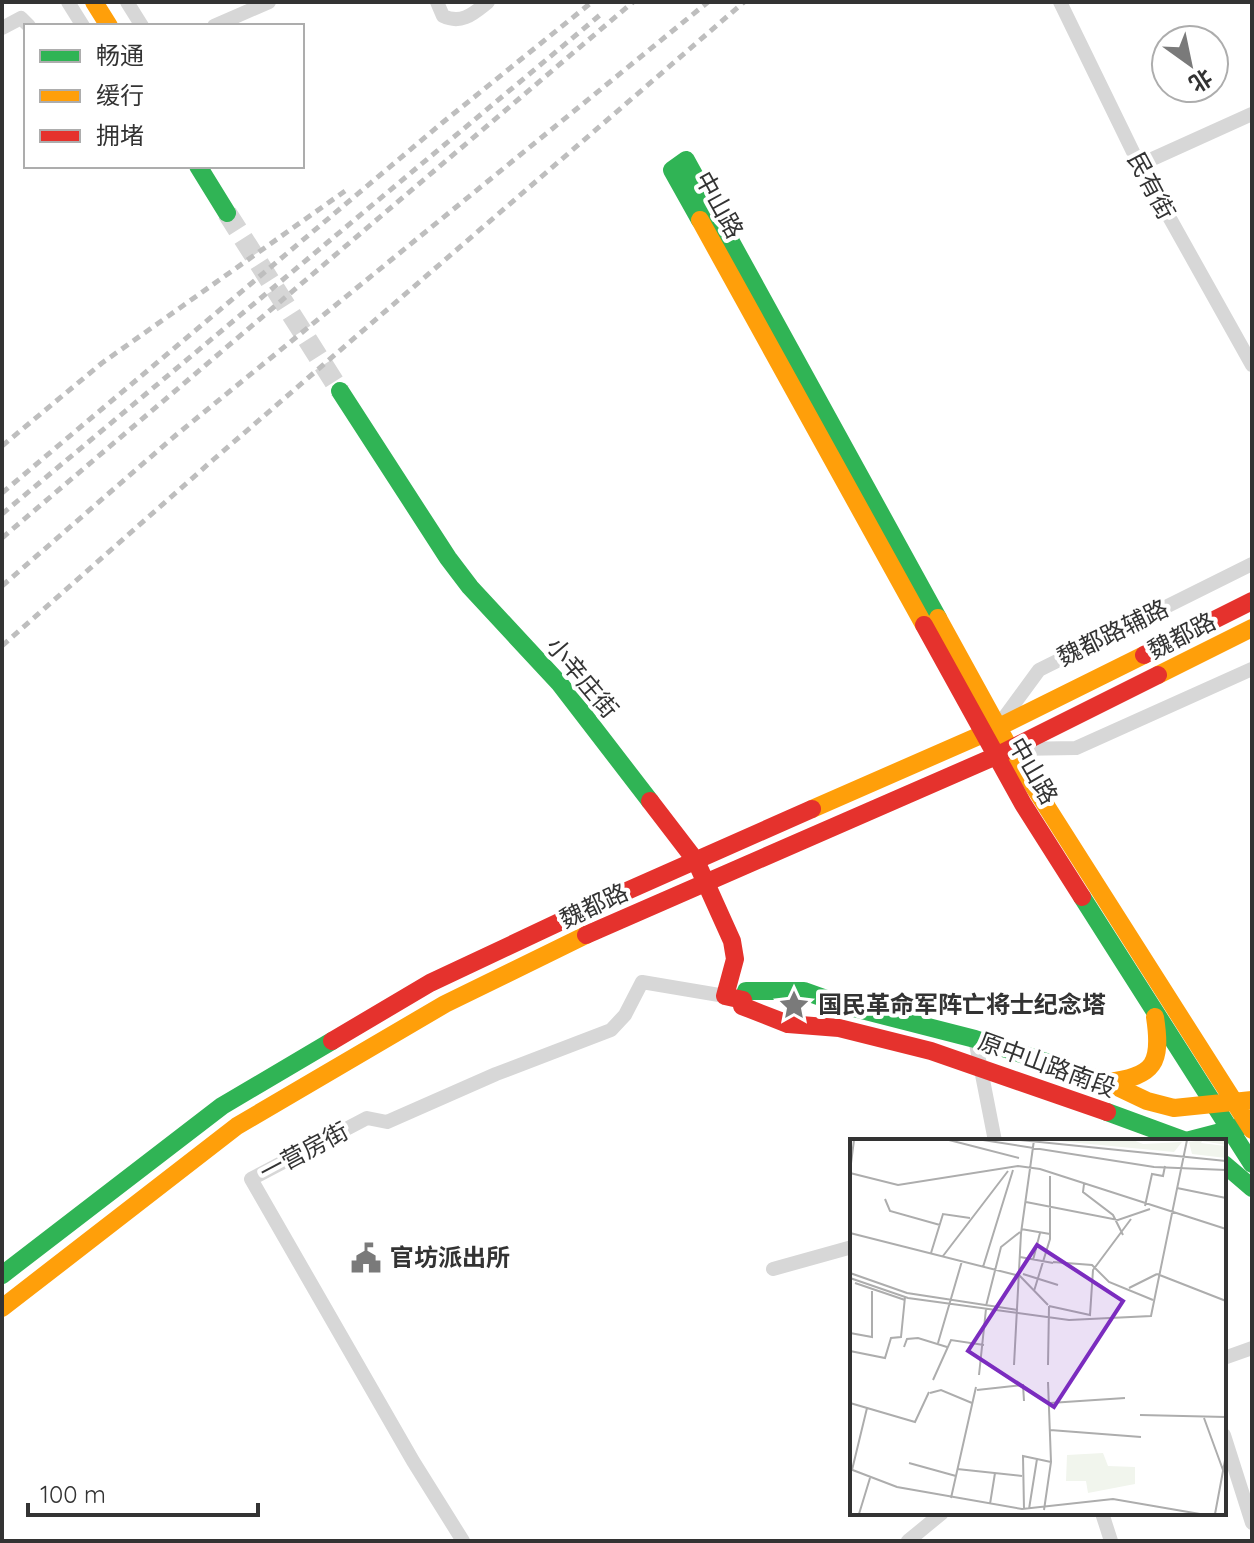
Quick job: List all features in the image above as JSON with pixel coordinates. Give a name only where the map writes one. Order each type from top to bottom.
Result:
[{"type":"main road","points":[[94,2],[108,24]]},
{"type":"main road","name":"中山路","points":[[990,730],[686,160],[672,170],[1003,753],[1153,1009],[1252,1164]]},
{"type":"main road","points":[[199,168],[227,213]]},
{"type":"main road","name":"小辛庄街","points":[[340,391],[448,558],[470,587],[560,684],[696,861],[732,941],[734,998]]},
{"type":"main road","name":"魏都路","points":[[2,1275],[222,1106],[430,983],[990,730],[1252,601]]},
{"type":"main road","name":"魏都路","points":[[2,1308],[237,1126],[445,1004],[614,922],[1003,753],[1252,628]]},
{"type":"main road","name":"中山路","points":[[1003,753],[1243,1101],[1251,1125]]},
{"type":"main road","name":"原中山路南段","points":[[1181,1139],[980,1066],[839,1028],[788,1024],[742,1006],[734,998],[746,991],[785,988],[804,991],[846,1006],[975,1039],[1107,1082],[1147,1101],[1174,1108],[1243,1101]]},
{"type":"main road","points":[[1107,1082],[1139,1078],[1157,1058],[1153,1009]]},
{"type":"main road","name":"原中山路南段","points":[[1194,1139],[1251,1125]]},
{"type":"main road","points":[[1226,1166],[1252,1188]]},
{"type":"street","points":[[68,2],[82,24]]},
{"type":"street","points":[[127,2],[141,24]]},
{"type":"street","points":[[219,24],[269,2]]},
{"type":"street","points":[[437,2],[443,16],[459,20],[469,17],[488,2]]},
{"type":"street","name":"民有街","points":[[1060,2],[1139,165],[1252,365]]},
{"type":"street","points":[[2,28],[21,18],[27,24]]},
{"type":"street","points":[[1139,165],[1252,114]]},
{"type":"street","name":"魏都路辅路","points":[[990,730],[1039,670],[1252,564]]},
{"type":"street","points":[[1003,753],[1076,748],[1252,669]]},
{"type":"street","name":"一营房街","points":[[463,1541],[413,1461],[251,1179],[367,1118],[387,1122],[496,1074],[611,1030],[625,1015],[642,982],[734,998]]},
{"type":"street","points":[[975,1039],[995,1139]]},
{"type":"street","points":[[773,1269],[850,1248]]},
{"type":"street","points":[[1226,1357],[1252,1348]]},
{"type":"street","points":[[1226,1441],[1252,1523]]},
{"type":"street","points":[[908,1541],[940,1515]]},
{"type":"street","points":[[1103,1515],[1111,1541]]},
{"type":"tunnel","points":[[227,213],[340,391]]},
{"type":"railway","points":[[2,493],[442,123],[592,2]]},
{"type":"railway","points":[[2,538],[633,2]]},
{"type":"railway","points":[[2,586],[176,435],[708,2]]},
{"type":"railway","points":[[2,646],[744,2]]},
{"type":"railway","points":[[2,514],[600,15]]},
{"type":"railway","points":[[2,446],[102,363],[345,191]]},
{"type":"traffic: fast","points":[[700,220],[672,170],[686,160],[938,618]]},
{"type":"traffic: fast","points":[[199,168],[227,213]]},
{"type":"traffic: fast","points":[[340,391],[448,558],[470,587],[560,684],[650,801]]},
{"type":"traffic: fast","points":[[1082,897],[1252,1164]]},
{"type":"traffic: fast","points":[[743,1000],[746,991],[804,991],[846,1006],[975,1039],[1074,1071]]},
{"type":"traffic: fast","points":[[2,1275],[222,1106],[332,1041]]},
{"type":"traffic: fast","points":[[1107,1112],[1181,1139]]},
{"type":"traffic: fast","points":[[1194,1139],[1240,1127]]},
{"type":"traffic: fast","points":[[1226,1166],[1252,1188]]},
{"type":"traffic: slow","points":[[94,2],[108,24]]},
{"type":"traffic: slow","points":[[700,220],[924,625]]},
{"type":"traffic: slow","points":[[938,618],[1010,749],[1252,1130]]},
{"type":"traffic: slow","points":[[1158,675],[1252,628]]},
{"type":"traffic: slow","points":[[812,809],[997,728],[1144,655]]},
{"type":"traffic: slow","points":[[2,1308],[237,1126],[445,1004],[586,935]]},
{"type":"traffic: slow","points":[[1108,1082],[1136,1076],[1152,1064],[1157,1046],[1155,1017]]},
{"type":"traffic: slow","points":[[1074,1071],[1147,1101],[1174,1108],[1252,1100]]},
{"type":"traffic: jam","points":[[1144,655],[1252,601]]},
{"type":"traffic: jam","points":[[924,625],[1023,804],[1082,897]]},
{"type":"traffic: jam","points":[[586,935],[996,756],[1158,675]]},
{"type":"traffic: jam","points":[[650,801],[696,861],[732,941],[735,959],[725,996],[743,1000]]},
{"type":"traffic: jam","points":[[332,1041],[430,983],[602,902],[812,809]]},
{"type":"traffic: jam","points":[[743,1000],[742,1006],[788,1024],[839,1028],[931,1051],[1107,1112]]},
{"type":"place","name":"国民革命军阵亡将士纪念塔","points":[[794,1005]]},
{"type":"place","name":"官坊派出所","points":[[366,1258]]}]
